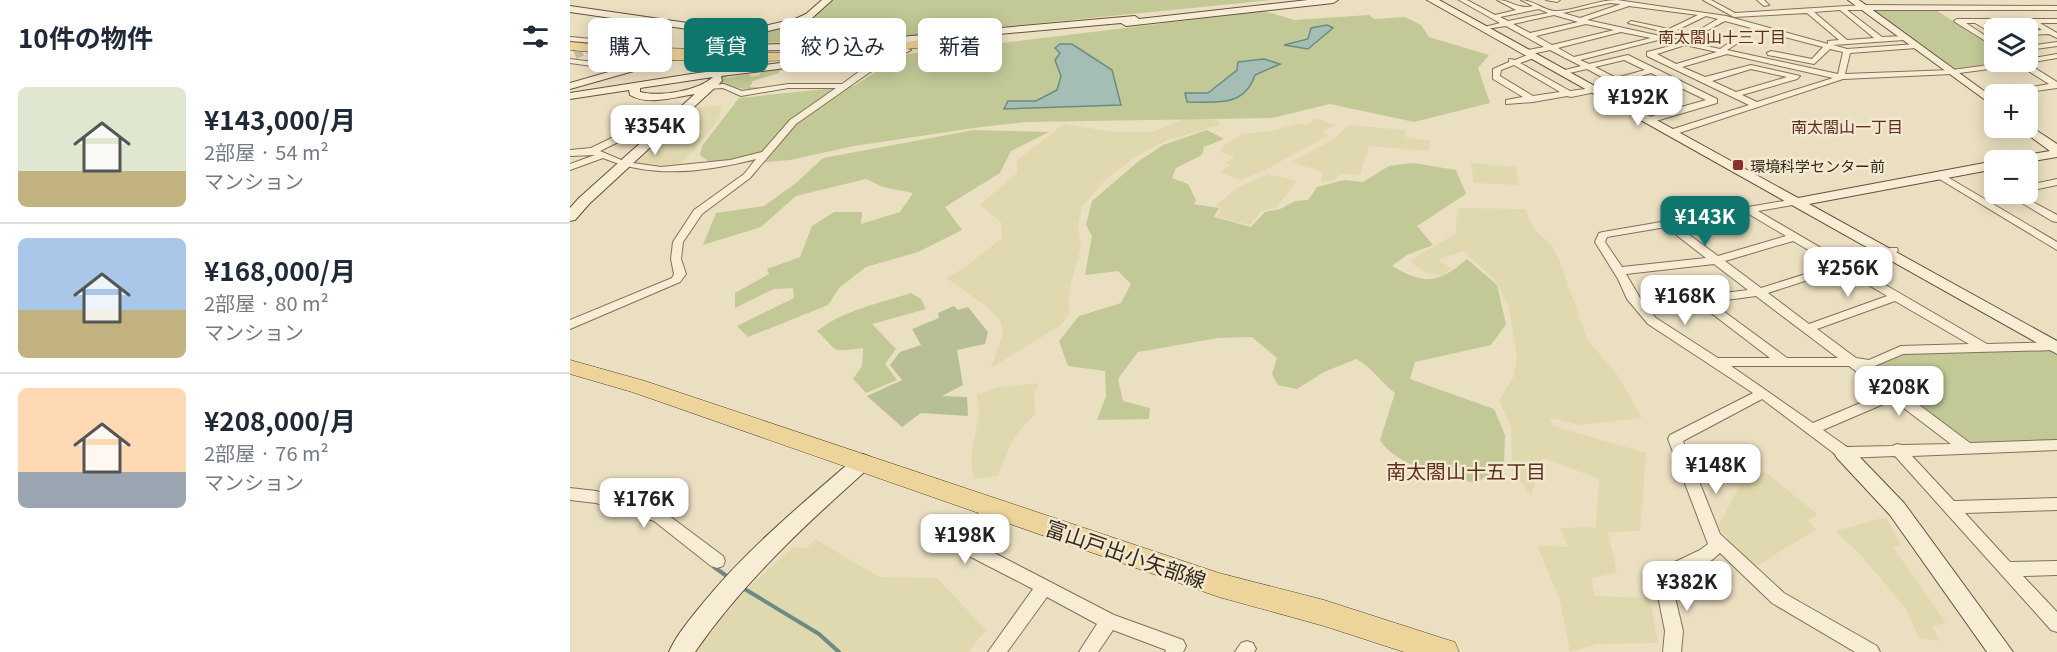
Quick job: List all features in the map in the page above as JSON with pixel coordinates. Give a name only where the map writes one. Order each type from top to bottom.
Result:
[{"type":"main road","points":[[672,56],[793,53],[918,42]]},
{"type":"main road","points":[[672,58],[820,55],[918,44]]},
{"type":"main road","points":[[571,54],[588,54]]},
{"type":"main road","name":"富山戸出小矢部線","points":[[570,367],[638,386],[789,440],[863,462],[1220,585],[1324,613],[1446,652]]},
{"type":"street","points":[[768,28],[809,16],[827,0]]},
{"type":"street","points":[[1002,35],[1309,0]]},
{"type":"street","points":[[906,50],[1042,32],[1333,0]]},
{"type":"street","points":[[1432,0],[1487,28],[1593,90],[2056,345]]},
{"type":"street","points":[[1437,0],[1531,54],[1676,131],[1798,201]]},
{"type":"street","points":[[1462,0],[1673,112]]},
{"type":"street","points":[[1500,0],[1521,10]]},
{"type":"street","points":[[1524,0],[1554,13],[1583,21],[1841,77]]},
{"type":"street","points":[[1493,17],[1553,0]]},
{"type":"street","points":[[1529,36],[1583,21],[1634,2],[1650,0]]},
{"type":"street","points":[[1706,0],[1734,15],[1863,8],[2057,6]]},
{"type":"street","points":[[1719,8],[1763,3],[1852,0],[2015,0],[2056,22]]},
{"type":"street","points":[[1852,0],[1984,94]]},
{"type":"street","points":[[2049,0],[2057,6]]},
{"type":"street","points":[[1487,28],[1610,1],[1634,2],[1726,18],[1758,27],[1781,45],[1814,62],[1829,44]]},
{"type":"street","points":[[1533,100],[1496,77],[1497,69],[1550,47],[1619,29],[1667,8]]},
{"type":"street","points":[[1937,8],[1984,38]]},
{"type":"street","points":[[570,9],[633,18]]},
{"type":"street","points":[[1842,9],[1880,39]]},
{"type":"street","points":[[1809,11],[1844,41]]},
{"type":"street","points":[[1670,31],[1705,14]]},
{"type":"street","points":[[1726,18],[1684,43],[1650,54],[1754,104]]},
{"type":"street","points":[[672,57],[732,48],[832,46],[1136,19]]},
{"type":"street","points":[[1958,21],[1984,21]]},
{"type":"street","points":[[1976,21],[1984,26]]},
{"type":"street","points":[[2038,21],[2056,22]]},
{"type":"street","points":[[1631,23],[1693,36]]},
{"type":"street","points":[[2038,25],[2057,36]]},
{"type":"street","points":[[1676,66],[1724,52],[1758,27]]},
{"type":"street","points":[[1002,35],[1042,32]]},
{"type":"street","points":[[2038,32],[2048,32]]},
{"type":"street","points":[[1574,59],[1659,38]]},
{"type":"street","points":[[1762,60],[1781,45],[1904,38]]},
{"type":"street","points":[[570,39],[588,41]]},
{"type":"street","points":[[1829,44],[1847,51],[1916,46]]},
{"type":"street","points":[[2038,47],[2057,44]]},
{"type":"street","points":[[1841,77],[1847,51]]},
{"type":"street","points":[[571,54],[588,59]]},
{"type":"street","points":[[2038,59],[2057,56]]},
{"type":"street","points":[[1568,72],[1626,57],[1714,101],[1653,119]]},
{"type":"street","points":[[1512,62],[1571,95]]},
{"type":"street","points":[[570,96],[780,66]]},
{"type":"street","points":[[1705,80],[1751,67],[1796,76],[1735,95]]},
{"type":"street","points":[[1676,131],[1841,77],[1952,72],[1984,67]]},
{"type":"street","points":[[1615,81],[1653,70]]},
{"type":"street","points":[[2038,71],[2057,86]]},
{"type":"street","points":[[570,86],[617,72]]},
{"type":"street","points":[[570,325],[675,280],[680,274],[676,259],[678,242],[690,221],[747,176],[793,122],[864,72]]},
{"type":"street","points":[[635,85],[634,93],[645,97],[711,85],[724,86],[741,94],[788,86],[844,86]]},
{"type":"street","points":[[570,217],[711,85]]},
{"type":"street","points":[[1624,103],[1682,85]]},
{"type":"street","points":[[2038,89],[2057,86]]},
{"type":"street","points":[[1509,102],[1571,95],[1593,90]]},
{"type":"street","points":[[570,167],[670,113],[681,113]]},
{"type":"street","points":[[2038,137],[2057,152]]},
{"type":"street","points":[[2038,156],[2057,152]]},
{"type":"street","points":[[570,153],[598,153],[624,164],[661,170],[680,170],[730,163],[766,154]]},
{"type":"street","points":[[1984,167],[1603,236],[1600,242],[1640,307],[1665,331],[1763,393],[1844,453],[1897,509],[2001,652]]},
{"type":"street","points":[[1939,175],[2057,246]]},
{"type":"street","points":[[2038,186],[2057,182]]},
{"type":"street","points":[[2030,204],[2056,219]]},
{"type":"street","points":[[1750,211],[1984,347]]},
{"type":"street","points":[[2024,227],[2056,219]]},
{"type":"street","points":[[1669,225],[1966,447]]},
{"type":"street","points":[[1619,271],[1718,260],[1794,237]]},
{"type":"street","points":[[1640,307],[1758,292],[1889,251]]},
{"type":"street","points":[[1809,328],[1897,296]]},
{"type":"street","points":[[1701,300],[1784,362]]},
{"type":"street","points":[[1715,362],[1870,364],[1901,350],[2056,345]]},
{"type":"street","points":[[1672,652],[1674,630],[1662,576],[1706,555],[1718,546],[1675,439],[1763,393]]},
{"type":"street","points":[[1812,429],[1894,394]]},
{"type":"street","points":[[1844,453],[1896,449],[2056,446]]},
{"type":"street","points":[[1896,449],[2057,624]]},
{"type":"street","points":[[681,652],[709,611],[762,551],[863,462]]},
{"type":"street","points":[[570,494],[596,497],[659,516],[717,561]]},
{"type":"street","points":[[1951,507],[2057,504]]},
{"type":"street","points":[[992,507],[968,540],[974,550],[1109,621],[1177,646],[1174,652]]},
{"type":"street","points":[[1716,539],[1778,598],[1871,652]]},
{"type":"street","points":[[2007,569],[2057,568]]},
{"type":"street","points":[[998,652],[1044,587]]},
{"type":"street","points":[[1088,652],[1109,621]]},
{"type":"shaded area","points":[[721,105],[720,117],[693,152],[681,163],[673,168],[635,163],[695,108]]},
{"type":"shaded area","points":[[1203,111],[1214,112],[1220,125],[1168,140],[1135,157],[1104,181],[1082,207],[1078,224],[1081,248],[1070,286],[1069,315],[1061,325],[991,368],[1003,333],[1000,320],[986,306],[946,278],[964,268],[1002,238],[1001,222],[980,205],[1017,173],[1017,160],[1064,124],[1114,132],[1153,132]]},
{"type":"shaded area","points":[[1316,118],[1336,125],[1322,132],[1329,135],[1265,170],[1241,180],[1219,172],[1230,165],[1226,163],[1235,157],[1219,151],[1242,134],[1272,131],[1299,123],[1307,125]]},
{"type":"shaded area","points":[[1348,125],[1405,130],[1405,137],[1430,141],[1428,151],[1369,146],[1360,175],[1340,174],[1335,180],[1321,182],[1323,172],[1291,162],[1334,139]]},
{"type":"shaded area","points":[[1471,163],[1516,167],[1519,185],[1474,183]]},
{"type":"shaded area","points":[[1268,174],[1297,181],[1276,208],[1261,211],[1250,225],[1217,217],[1222,208],[1215,206],[1235,189]]},
{"type":"shaded area","points":[[1460,208],[1525,209],[1534,229],[1552,246],[1559,259],[1587,339],[1618,376],[1642,418],[1580,425],[1550,418],[1553,426],[1646,453],[1640,531],[1608,532],[1617,572],[1591,579],[1595,596],[1650,598],[1658,643],[1597,644],[1570,652],[1559,597],[1537,546],[1568,547],[1560,528],[1596,527],[1599,479],[1543,458],[1531,495],[1512,471],[1511,428],[1499,400],[1513,378],[1517,357],[1509,307],[1494,279],[1463,251],[1438,260],[1451,268],[1444,276],[1426,273],[1409,261],[1456,233],[1456,220]]},
{"type":"shaded area","points":[[1039,383],[1034,394],[1035,415],[1021,428],[1009,447],[998,476],[973,479],[971,455],[979,414],[977,395],[997,388]]},
{"type":"shaded area","points":[[1753,468],[1768,474],[1817,514],[1808,521],[1816,529],[1756,567],[1728,540],[1718,526],[1744,478]]},
{"type":"shaded area","points":[[1886,517],[1901,545],[1893,547],[1946,623],[1932,626],[1940,641],[1919,638],[1906,609],[1859,553],[1835,531]]},
{"type":"shaded area","points":[[815,539],[879,577],[937,578],[986,630],[968,652],[697,652],[735,600],[793,547],[807,548]]},
{"type":"green space","points":[[830,0],[1272,0],[1002,27],[1002,18],[918,18],[918,35],[906,37],[906,18],[805,18]]},
{"type":"green space","points":[[1873,10],[1936,10],[1984,41],[1984,65],[1956,69]]},
{"type":"green space","points":[[1264,11],[1294,20],[1369,15],[1374,19],[1405,17],[1421,25],[1429,37],[1489,55],[1478,68],[1490,103],[1414,122],[1330,104],[1272,118],[1027,122],[854,146],[790,160],[755,163],[708,161],[700,155],[702,146],[739,98],[854,86],[876,72],[906,72],[906,55],[918,53],[918,72],[1002,72],[1002,43]],"holes":[[[1060,44],[1072,44],[1112,70],[1092,107],[1008,101],[1036,101],[1057,90],[1061,76],[1055,60],[1060,53],[1055,48]],[[1238,62],[1279,64],[1188,102],[1185,93],[1208,93],[1238,70]]]},
{"type":"green space","points":[[780,27],[780,42],[768,43],[768,30]]},
{"type":"green space","points":[[768,69],[780,70],[779,73],[753,81],[750,87],[763,87],[757,89],[720,84],[723,79],[748,74],[752,77],[760,75],[761,72],[768,72]]},
{"type":"green space","points":[[974,130],[1049,132],[1011,151],[1000,173],[945,207],[962,230],[918,252],[866,267],[839,288],[828,305],[748,337],[737,326],[794,298],[793,288],[774,289],[735,308],[735,293],[769,274],[767,269],[800,257],[812,226],[834,212],[862,212],[861,224],[900,212],[913,193],[883,187],[866,179],[796,196],[761,227],[703,245],[716,213],[764,206],[796,183],[823,158]]},
{"type":"green space","points":[[1207,130],[1224,139],[1204,147],[1202,155],[1176,168],[1172,178],[1188,184],[1196,200],[1194,204],[1219,208],[1214,217],[1251,227],[1265,212],[1280,209],[1295,201],[1308,200],[1317,187],[1344,180],[1363,182],[1389,166],[1413,163],[1456,170],[1466,194],[1417,226],[1433,245],[1407,255],[1392,266],[1423,279],[1431,279],[1448,273],[1467,259],[1497,285],[1506,324],[1491,345],[1415,362],[1410,379],[1494,409],[1505,435],[1504,466],[1475,483],[1437,474],[1397,457],[1380,440],[1395,393],[1367,367],[1356,359],[1324,372],[1297,389],[1278,385],[1272,374],[1277,358],[1252,337],[1218,338],[1138,352],[1118,379],[1123,401],[1150,408],[1149,419],[1097,420],[1106,396],[1105,371],[1068,366],[1059,341],[1079,316],[1121,303],[1131,284],[1118,271],[1085,275],[1092,236],[1086,225],[1092,201],[1139,161],[1163,145]]},
{"type":"green space","points":[[911,293],[921,299],[926,309],[872,324],[896,349],[885,364],[897,380],[866,393],[853,379],[862,366],[863,348],[836,349],[817,331],[850,312]]},
{"type":"green space","points":[[954,306],[958,310],[968,307],[988,332],[985,344],[957,350],[963,385],[942,396],[967,397],[968,416],[921,413],[902,427],[867,396],[902,380],[890,365],[900,352],[921,345],[912,329],[939,318],[938,313]]},
{"type":"green space","points":[[2049,350],[2057,355],[2057,441],[1972,443],[1871,372],[1872,368],[1908,353]]},
{"type":"water","points":[[1327,25],[1333,28],[1308,49],[1284,45],[1308,39],[1311,28]]},
{"type":"water","points":[[1060,44],[1072,44],[1112,70],[1121,105],[1004,109],[1008,101],[1036,101],[1057,90],[1061,76],[1055,60],[1060,53],[1055,48]]},
{"type":"water","points":[[1264,59],[1280,64],[1255,75],[1250,86],[1236,98],[1218,102],[1187,102],[1185,93],[1208,93],[1237,70],[1238,62]]},
{"type":"waterway","points":[[714,567],[728,577]]},
{"type":"waterway","points":[[743,588],[819,634],[839,652]]},
{"type":"tunnel","points":[[575,55],[588,50]]},
{"type":"tunnel","points":[[718,79],[725,72]]},
{"type":"place","name":"環境科学センター前","points":[[1738,165]]},
{"type":"district","name":"南太閤山十三丁目","points":[[1722,36]]},
{"type":"district","name":"南太閤山一丁目","points":[[1847,126]]},
{"type":"district","name":"南太閤山十五丁目","points":[[1466,470]]}]
